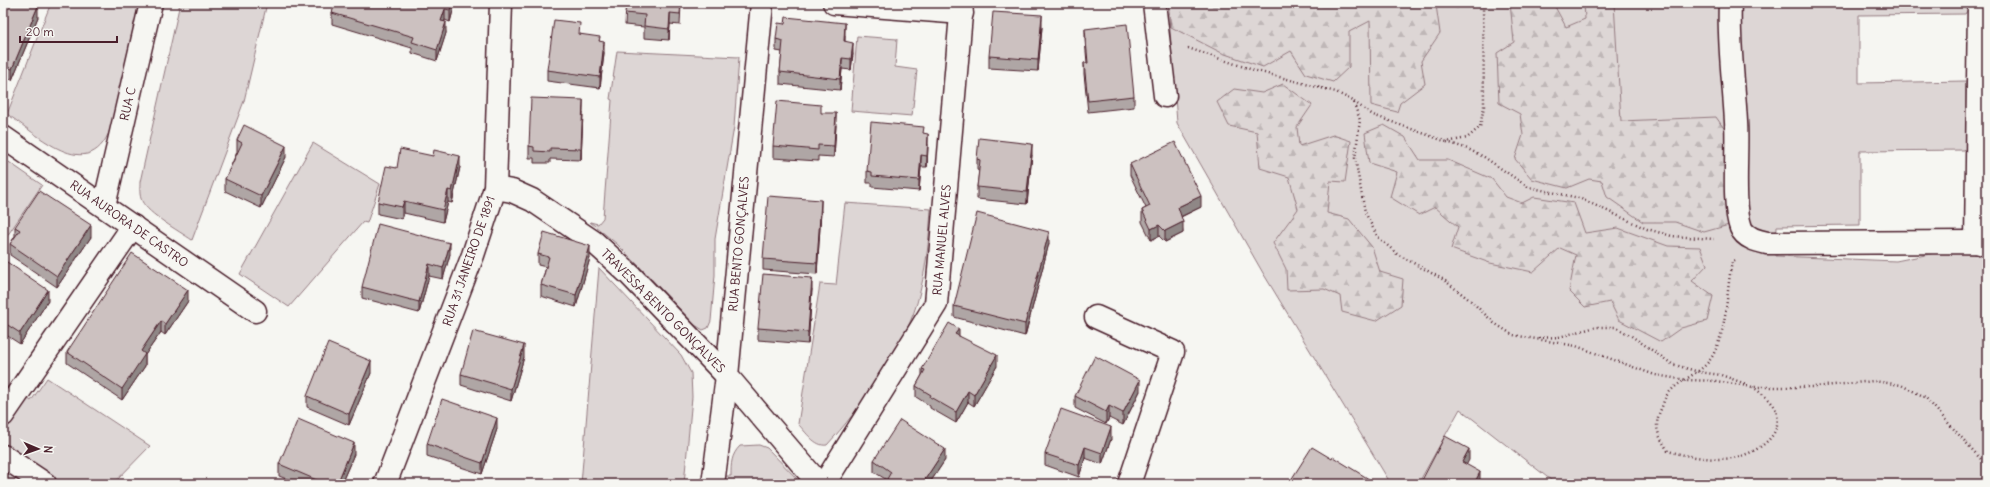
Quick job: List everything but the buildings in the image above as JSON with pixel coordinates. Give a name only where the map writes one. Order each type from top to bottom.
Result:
[{"type":"street","name":"RUA C","points":[[104,206],[151,3]]},
{"type":"street","name":"RUA 31 JANEIRO DE 1891","points":[[385,484],[471,262],[495,188],[502,3]]},
{"type":"street","name":"RUA BENTO GONÇALVES","points":[[713,484],[727,376],[762,3]]},
{"type":"street","name":"RUA MANUEL ALVES","points":[[824,484],[936,304],[962,8],[834,3]]},
{"type":"street","points":[[1154,3],[1165,96]]},
{"type":"street","points":[[1730,3],[1732,68],[1736,123],[1738,214],[1742,230],[1754,240],[1767,243],[1982,244],[1979,3]]},
{"type":"street","name":"RUA AURORA DE CASTRO","points":[[3,137],[255,310]]},
{"type":"street","name":"TRAVESSA BENTO GONÇALVES","points":[[495,188],[512,191],[532,200],[594,242],[630,275],[727,376],[819,484]]},
{"type":"street","points":[[3,415],[133,226]]},
{"type":"street","points":[[1096,317],[1173,352],[1129,484]]},
{"type":"street","points":[[3,456],[45,484]]},
{"type":"path","points":[[1447,142],[1467,138],[1480,128],[1484,106],[1483,3]]},
{"type":"path","points":[[1158,42],[1178,44],[1253,70],[1336,92],[1353,101],[1373,115],[1468,149],[1484,157],[1528,187],[1579,198],[1646,229],[1672,236],[1719,239]]},
{"type":"path","points":[[1353,101],[1360,120],[1355,158],[1365,212],[1377,236],[1396,254],[1444,280],[1466,296],[1494,322],[1513,335],[1576,346],[1655,375],[1686,380],[1716,381],[1753,387],[1814,386],[1874,381],[1901,384],[1925,397],[1987,466]]},
{"type":"path","points":[[1534,339],[1559,337],[1596,327],[1614,327],[1630,335],[1672,364],[1699,372],[1721,375],[1753,387],[1770,400],[1777,414],[1775,430],[1768,441],[1754,451],[1731,458],[1688,457],[1668,451],[1657,434],[1657,418],[1667,395],[1699,372],[1713,356],[1723,328],[1732,262],[1745,247],[1767,243]]},
{"type":"green space","points":[[51,3],[139,3],[110,130],[100,146],[89,154],[76,154],[62,150],[33,133],[7,114]]},
{"type":"green space","points":[[180,3],[267,3],[244,101],[192,240],[164,222],[145,206],[140,196],[140,182]]},
{"type":"green space","points":[[1168,3],[1972,3],[1965,14],[1859,15],[1859,83],[1966,81],[1966,150],[1860,151],[1860,225],[1777,226],[1776,256],[1896,261],[1940,252],[1987,255],[1987,484],[1556,484],[1460,409],[1418,484],[1391,484],[1263,273],[1177,123]]},
{"type":"green space","points":[[1168,3],[1461,3],[1458,8],[1436,5],[1440,33],[1421,61],[1425,84],[1400,103],[1397,112],[1371,105],[1370,21],[1349,32],[1349,67],[1333,82],[1306,74],[1291,51],[1263,67],[1222,53],[1171,27]]},
{"type":"green space","points":[[1510,3],[1553,3],[1566,27],[1585,19],[1584,3],[1614,3],[1621,121],[1716,117],[1730,137],[1731,191],[1729,225],[1704,232],[1675,222],[1643,222],[1607,197],[1602,181],[1589,179],[1567,188],[1532,179],[1515,159],[1523,135],[1520,114],[1499,103],[1497,53],[1514,42]]},
{"type":"green space","points":[[857,36],[897,39],[895,67],[917,70],[912,116],[851,111]]},
{"type":"green space","points":[[617,51],[739,57],[734,127],[715,239],[715,275],[711,321],[708,328],[703,330],[695,325],[617,244],[590,222],[598,224],[603,218],[612,100],[610,99]]},
{"type":"green space","points":[[1283,84],[1312,105],[1297,127],[1299,146],[1333,135],[1351,141],[1345,182],[1330,181],[1327,213],[1349,219],[1372,247],[1380,272],[1403,279],[1401,305],[1376,321],[1342,312],[1340,296],[1324,289],[1287,290],[1286,269],[1273,243],[1298,209],[1289,177],[1260,168],[1257,132],[1229,126],[1217,102],[1234,89],[1262,93]]},
{"type":"green space","points":[[1384,125],[1405,137],[1420,160],[1448,160],[1492,179],[1506,197],[1522,203],[1534,197],[1574,203],[1585,233],[1618,228],[1668,246],[1700,247],[1707,265],[1692,281],[1713,296],[1707,321],[1681,328],[1661,342],[1619,320],[1610,302],[1585,307],[1569,291],[1576,255],[1560,248],[1533,272],[1490,263],[1451,249],[1458,227],[1435,207],[1419,215],[1390,197],[1397,172],[1369,163],[1365,133]]},
{"type":"green space","points":[[313,143],[380,184],[367,223],[363,222],[289,307],[240,274]]},
{"type":"green space","points":[[3,158],[42,185],[3,242]]},
{"type":"green space","points":[[845,203],[931,209],[927,256],[917,303],[902,340],[866,397],[827,445],[823,445],[811,438],[798,424],[820,284],[836,285]]},
{"type":"green space","points":[[599,268],[681,355],[691,373],[692,397],[684,484],[581,484]]},
{"type":"green space","points":[[47,378],[150,446],[113,484],[58,484],[3,447],[3,429],[26,397],[31,401]]},
{"type":"green space","points":[[759,445],[767,448],[802,484],[723,484],[723,476],[731,476],[731,464],[737,449],[740,446]]},
{"type":"green space","points":[[3,466],[29,484],[3,484]]}]
